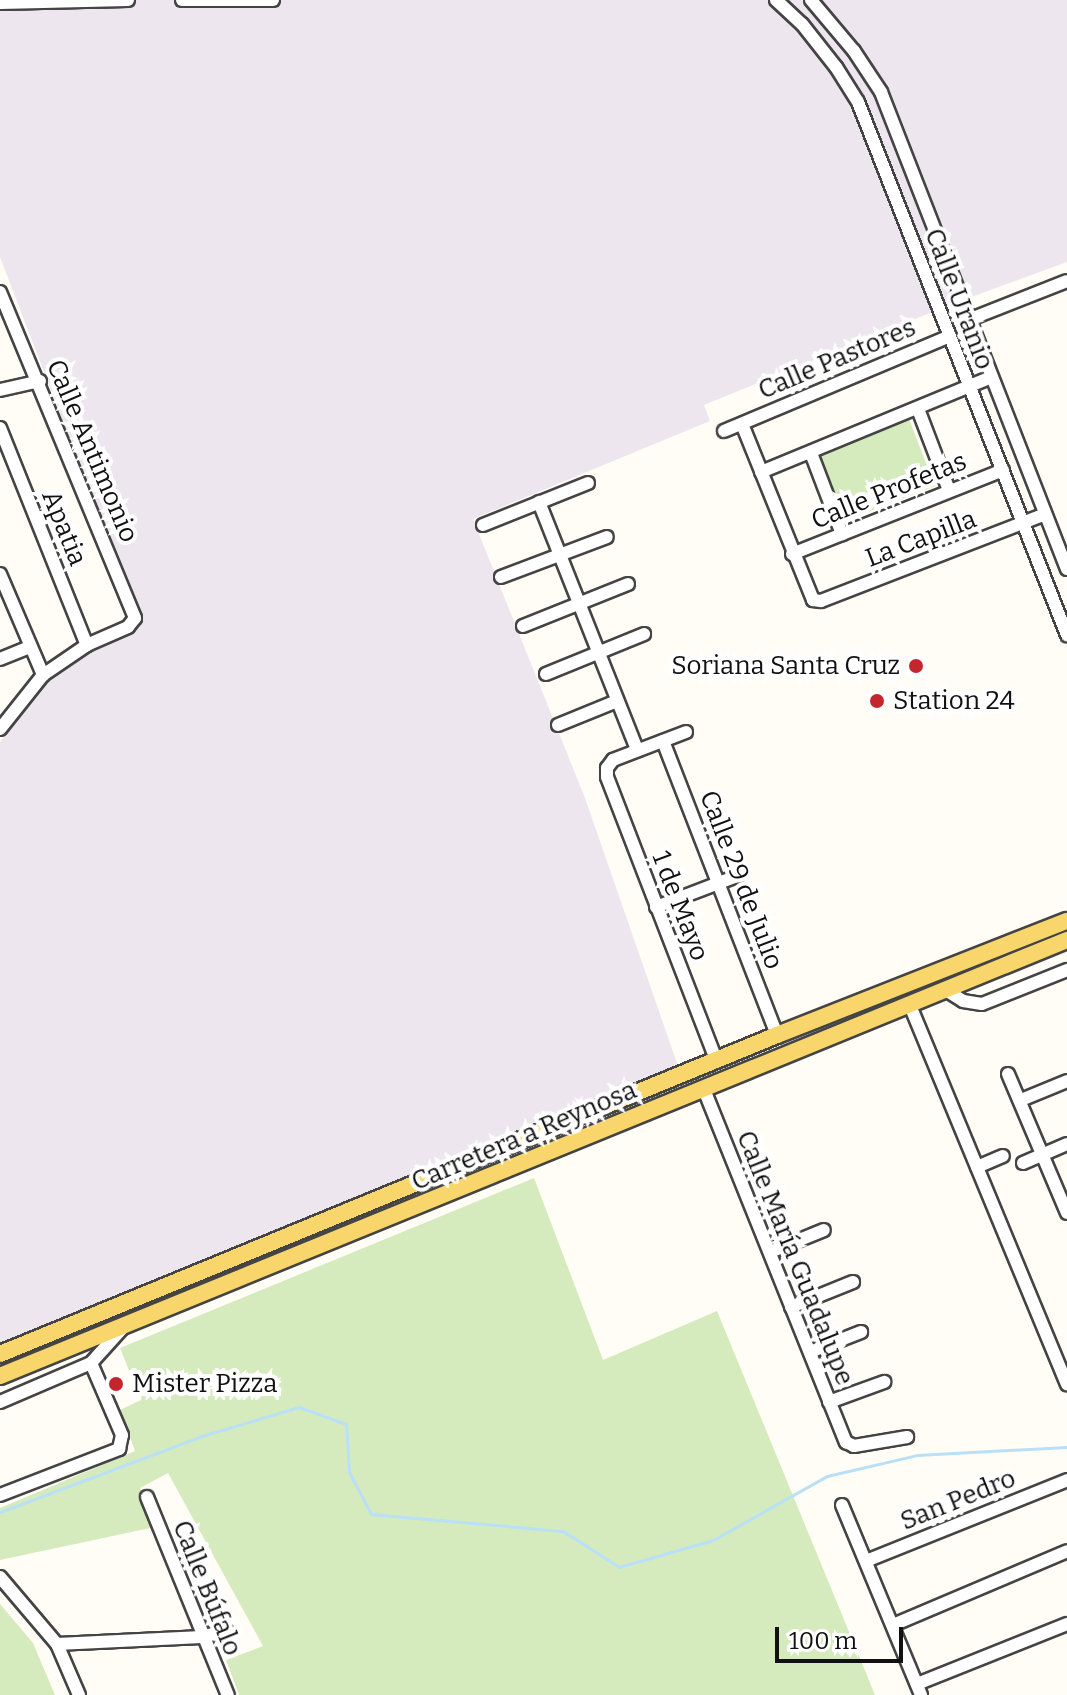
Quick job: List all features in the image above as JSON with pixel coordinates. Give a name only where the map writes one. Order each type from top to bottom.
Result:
[{"type":"main road","name":"Carretera a Reynosa","points":[[0,1354],[769,1038],[1062,923]]},
{"type":"main road","points":[[1019,960],[1048,942],[1062,923]]},
{"type":"main road","name":"Carretera a Reynosa","points":[[0,1376],[1067,940]]},
{"type":"main road","points":[[797,1027],[794,1037],[797,1042],[817,1040]]},
{"type":"main road","points":[[711,1084],[748,1058],[769,1038]]},
{"type":"main road","points":[[663,1104],[709,1078],[716,1060]]},
{"type":"main road","points":[[265,1245],[272,1264]]},
{"type":"street","points":[[0,3],[128,0]]},
{"type":"street","points":[[182,0],[273,0]]},
{"type":"street","name":"Calle Uranio","points":[[776,0],[802,24],[836,67],[869,128],[1067,635]]},
{"type":"street","name":"Calle Uranio","points":[[811,0],[854,51],[881,92],[1067,569]]},
{"type":"street","points":[[836,67],[854,51]]},
{"type":"street","points":[[968,320],[1067,281]]},
{"type":"street","name":"Calle Antimonio","points":[[0,292],[40,381],[135,618],[128,627],[87,645]]},
{"type":"street","points":[[0,329],[14,326]]},
{"type":"street","name":"Calle Pastores","points":[[724,431],[950,336]]},
{"type":"street","points":[[761,472],[991,377]]},
{"type":"street","points":[[0,390],[40,381]]},
{"type":"street","points":[[918,409],[949,490]]},
{"type":"street","points":[[742,424],[792,554]]},
{"type":"street","name":"Apatia","points":[[0,428],[87,645]]},
{"type":"street","points":[[811,453],[842,534]]},
{"type":"street","name":"Calle Profetas","points":[[792,554],[1003,470]]},
{"type":"street","points":[[483,525],[588,483]]},
{"type":"street","points":[[539,502],[637,750],[686,732]]},
{"type":"street","name":"La Capilla","points":[[792,554],[813,600],[821,601],[1045,514]]},
{"type":"street","points":[[501,577],[607,537]]},
{"type":"street","points":[[0,574],[5,601],[43,675]]},
{"type":"street","points":[[523,626],[628,584]]},
{"type":"street","points":[[546,674],[644,634]]},
{"type":"street","points":[[0,729],[5,718],[43,675],[87,645]]},
{"type":"street","points":[[0,659],[29,647]]},
{"type":"street","points":[[558,725],[617,701]]},
{"type":"street","name":"Calle 29 de Julio","points":[[663,741],[719,883],[769,1038]]},
{"type":"street","name":"1 de Mayo","points":[[637,750],[613,760],[607,768],[607,777],[716,1060]]},
{"type":"street","points":[[656,907],[737,876]]},
{"type":"street","points":[[944,989],[963,1001],[982,1004],[1067,970]]},
{"type":"street","points":[[909,1003],[1067,1385]]},
{"type":"street","points":[[1008,1074],[1067,1213]]},
{"type":"street","points":[[1021,1100],[1067,1081]]},
{"type":"street","name":"Calle María Guadalupe","points":[[711,1084],[770,1252],[847,1444],[907,1437]]},
{"type":"street","points":[[1023,1163],[1067,1144]]},
{"type":"street","points":[[977,1167],[1003,1156]]},
{"type":"street","points":[[770,1252],[824,1230]]},
{"type":"street","points":[[791,1307],[853,1282]]},
{"type":"street","points":[[0,1402],[91,1363],[127,1323]]},
{"type":"street","points":[[810,1352],[861,1332]]},
{"type":"street","points":[[0,1495],[111,1454],[122,1442],[91,1363]]},
{"type":"street","points":[[829,1402],[884,1382]]},
{"type":"street","name":"San Pedro","points":[[866,1561],[1067,1480]]},
{"type":"street","name":"Calle Búfalo","points":[[147,1497],[228,1695]]},
{"type":"street","points":[[842,1505],[919,1690],[1067,1624]]},
{"type":"street","points":[[893,1625],[1067,1551]]},
{"type":"street","points":[[0,1577],[57,1644],[79,1695]]},
{"type":"street","points":[[57,1644],[202,1637],[226,1630]]},
{"type":"shaded area","points":[[0,0],[1067,0],[1067,262],[952,304],[704,405],[710,421],[473,519],[585,798],[679,1069],[0,1344],[0,742],[50,678],[138,617],[0,257]]},
{"type":"green space","points":[[909,419],[935,486],[844,521],[818,454]]},
{"type":"green space","points":[[534,1178],[603,1360],[717,1311],[875,1695],[239,1695],[226,1660],[263,1646],[168,1473],[140,1488],[155,1527],[0,1560],[0,1508],[135,1451],[120,1410],[141,1400],[120,1348]]},
{"type":"green space","points":[[0,1604],[33,1643],[55,1695],[0,1695]]},
{"type":"waterway","points":[[0,1512],[205,1435],[299,1407],[346,1424],[349,1472],[371,1514],[563,1531],[619,1567],[713,1540],[827,1476],[917,1455],[1067,1447]]},
{"type":"place","name":"Soriana Santa Cruz","points":[[916,666]]},
{"type":"place","name":"Station 24","points":[[877,701]]},
{"type":"place","name":"Mister Pizza","points":[[116,1384]]}]
